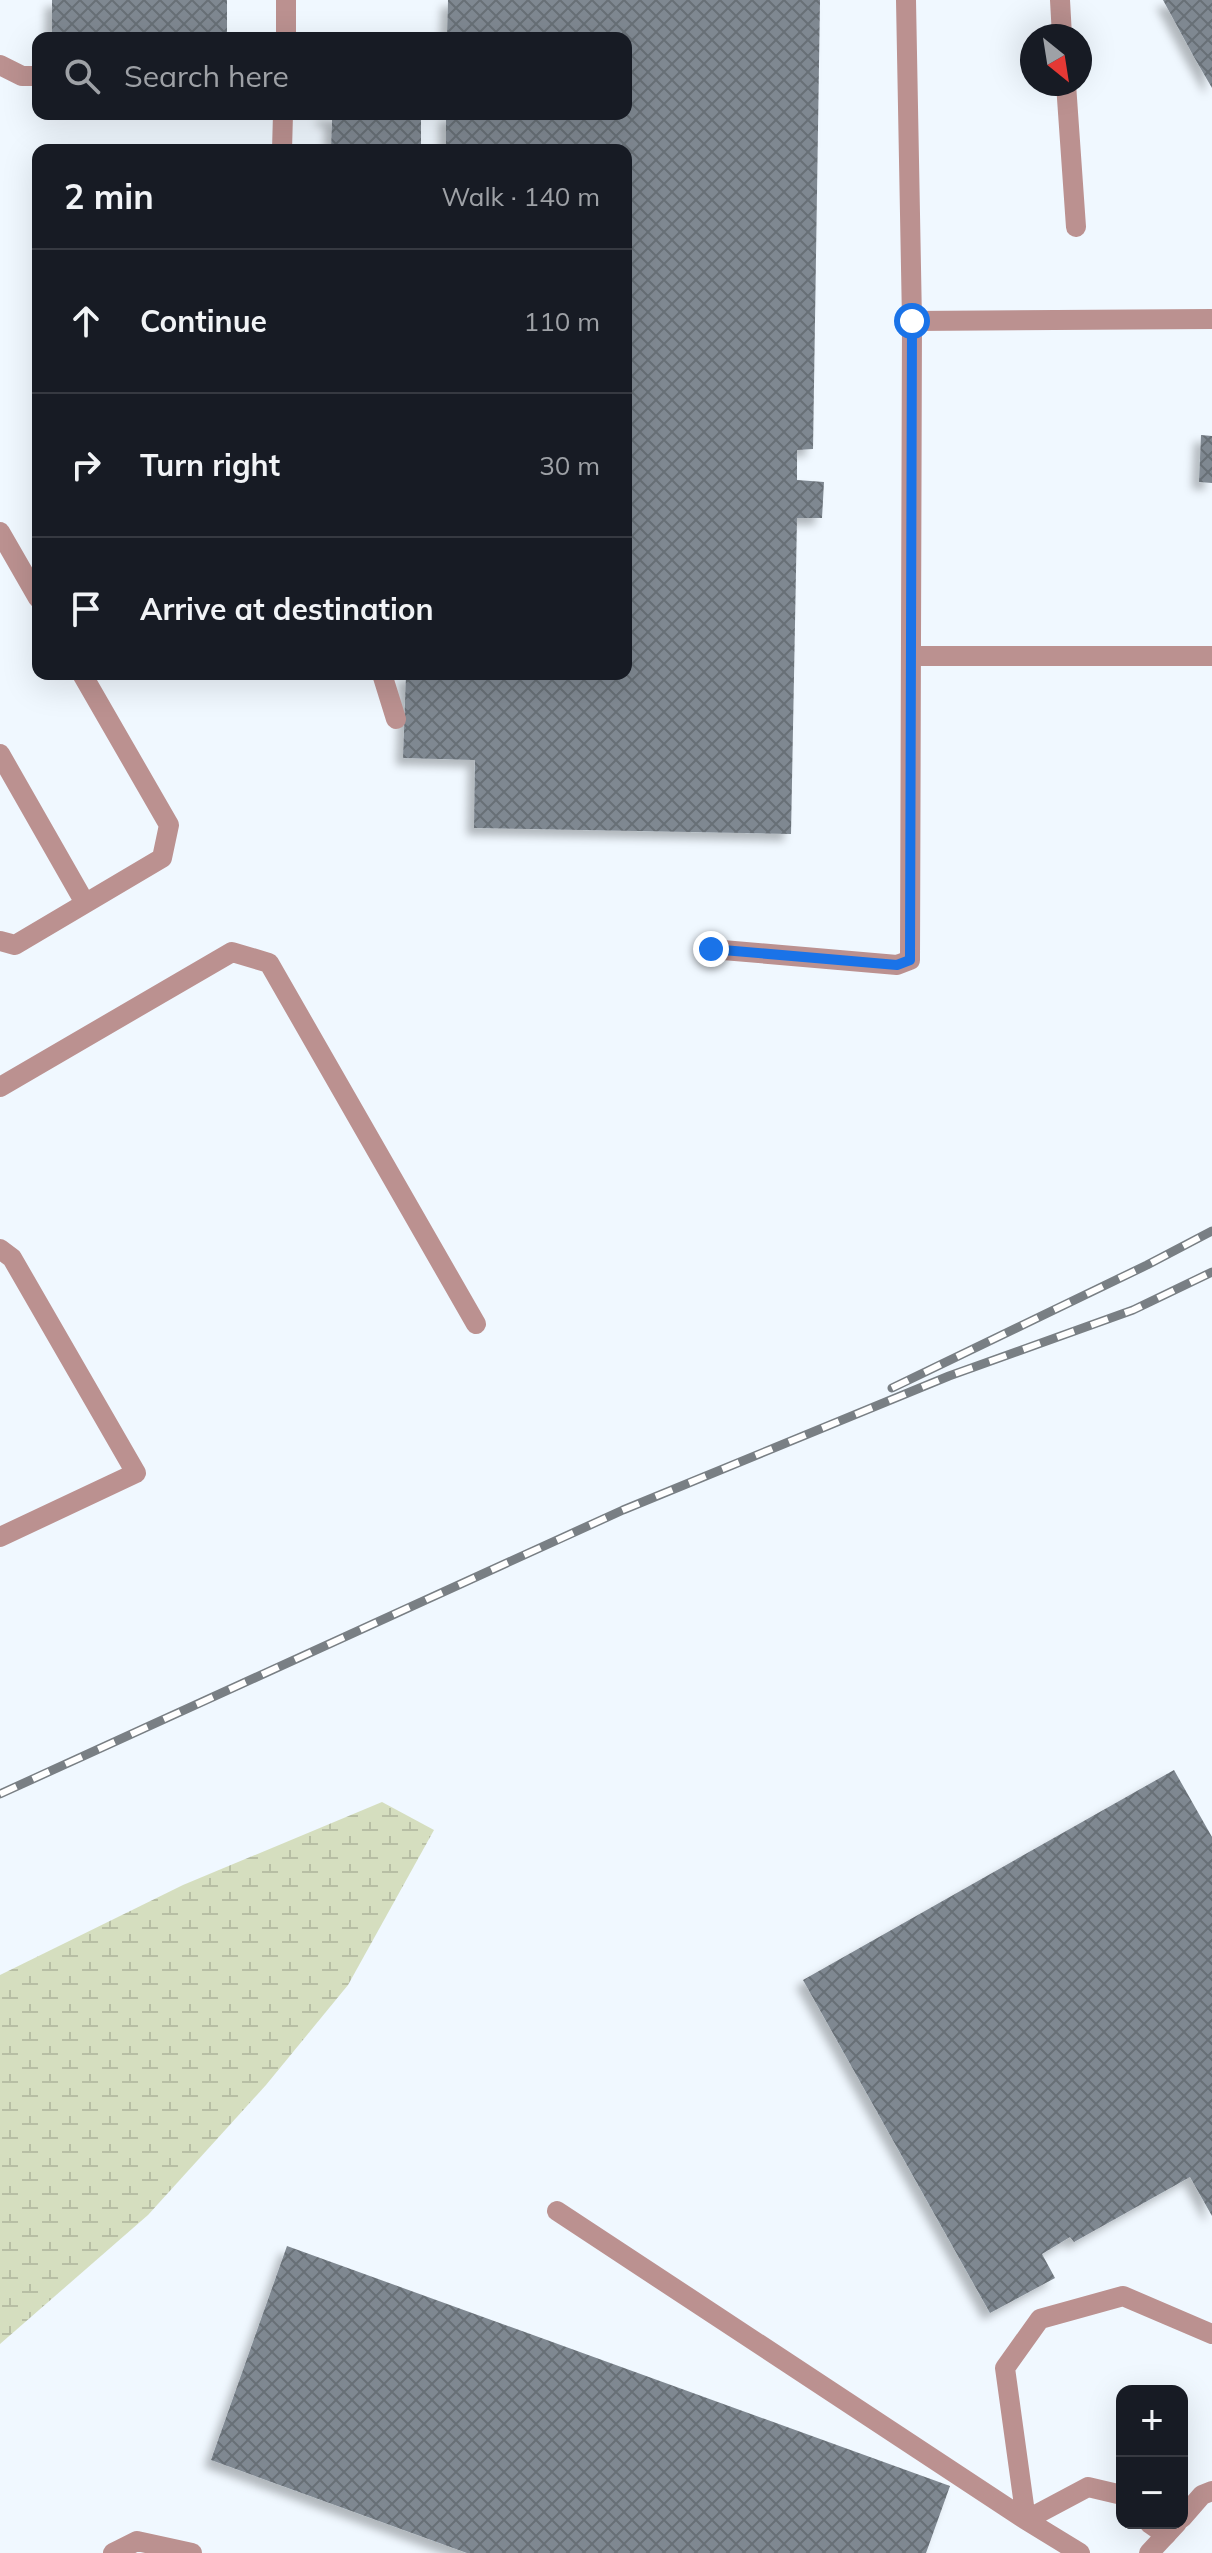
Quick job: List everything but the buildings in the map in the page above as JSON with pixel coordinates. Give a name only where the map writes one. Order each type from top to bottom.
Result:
[{"type":"street","points":[[286,0],[286,32]]},
{"type":"street","points":[[711,949],[897,965],[910,960],[912,321],[906,0]]},
{"type":"street","points":[[1060,0],[1061,24]]},
{"type":"street","points":[[0,65],[22,76],[32,76]]},
{"type":"street","points":[[1067,96],[1076,227]]},
{"type":"street","points":[[282,144],[283,120]]},
{"type":"street","points":[[912,321],[1212,319]]},
{"type":"street","points":[[0,532],[32,588]]},
{"type":"street","points":[[911,656],[1212,656]]},
{"type":"street","points":[[0,941],[15,945],[162,858],[169,825],[85,680]]},
{"type":"street","points":[[384,680],[396,719]]},
{"type":"street","points":[[0,754],[85,903]]},
{"type":"street","points":[[0,1087],[232,952],[269,963],[476,1324]]},
{"type":"street","points":[[0,1249],[12,1258],[136,1473],[0,1537]]},
{"type":"street","points":[[557,2211],[1080,2553]]},
{"type":"street","points":[[1026,2520],[1005,2368],[1040,2319],[1123,2296],[1212,2334]]},
{"type":"street","points":[[1026,2520],[1088,2487],[1116,2494]]},
{"type":"street","points":[[1188,2511],[1202,2495],[1212,2491]]},
{"type":"street","points":[[1149,2553],[1172,2529]]},
{"type":"street","points":[[113,2553],[137,2541],[192,2553]]},
{"type":"green space","points":[[382,1802],[434,1830],[348,1985],[266,2085],[148,2215],[0,2344],[0,1975],[183,1885]]},
{"type":"railway","points":[[892,1388],[1212,1231]]},
{"type":"railway","points":[[0,1794],[623,1510],[949,1376],[1133,1310],[1212,1272]]},
{"type":"route","points":[[711,949],[897,965],[910,960],[912,321]]}]
